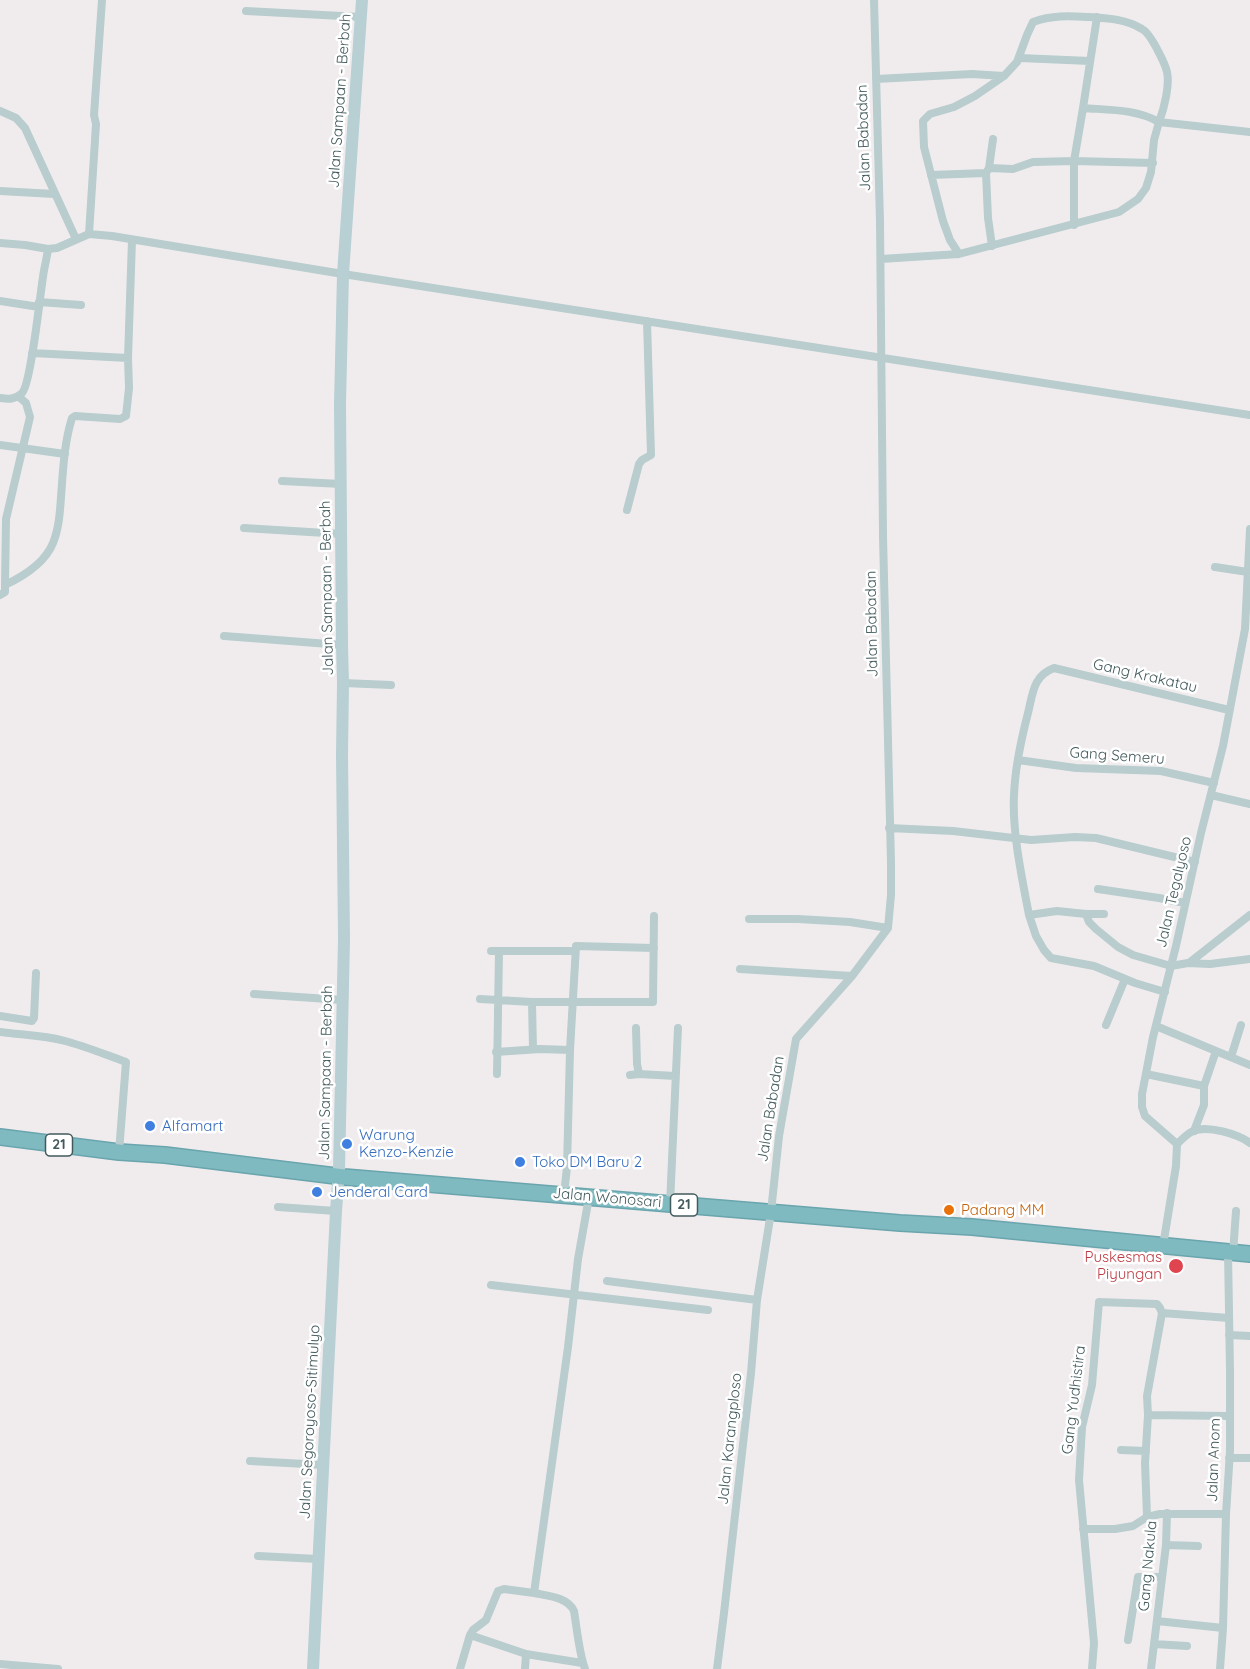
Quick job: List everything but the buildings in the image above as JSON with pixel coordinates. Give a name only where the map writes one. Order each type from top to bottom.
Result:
[{"type":"highway","name":"Jalan Wonosari","points":[[0,1137],[339,1176],[972,1227],[1250,1254]]},
{"type":"main road","name":"Jalan Sampaan - Berbah","points":[[339,1176],[343,1000],[340,404],[343,274],[362,0]]},
{"type":"main road","name":"Jalan Segoroyoso-Sitimulyo","points":[[313,1669],[339,1176]]},
{"type":"street","points":[[89,234],[102,0]]},
{"type":"street","name":"Jalan Babadan","points":[[771,1212],[780,1136],[796,1039],[852,976],[888,928],[891,895],[883,536],[881,259],[874,0]]},
{"type":"street","points":[[246,11],[361,16]]},
{"type":"street","points":[[881,259],[959,254],[1119,212],[1138,199],[1146,188],[1153,163],[1154,140],[1166,98],[1168,74],[1152,40],[1144,30],[1126,22],[1097,17],[1056,16],[1034,22],[1027,34],[1020,58],[1004,76],[975,96],[954,107],[930,114],[924,119],[922,127],[924,147],[931,175],[950,240],[959,254]]},
{"type":"street","points":[[1074,225],[1074,161],[1097,17]]},
{"type":"street","points":[[1020,58],[1090,61]]},
{"type":"street","points":[[876,79],[972,74],[1004,76]]},
{"type":"street","points":[[1083,108],[1134,112],[1159,122],[1250,132]]},
{"type":"street","points":[[0,111],[16,118],[25,128],[76,239]]},
{"type":"street","points":[[992,246],[988,218],[988,170],[993,139]]},
{"type":"street","points":[[931,175],[1013,169],[1034,162],[1093,160],[1153,163]]},
{"type":"street","points":[[0,191],[54,194]]},
{"type":"street","points":[[0,243],[25,244],[48,249],[57,248],[89,234],[112,236],[1250,415]]},
{"type":"street","points":[[5,585],[34,567],[52,544],[58,527],[65,454],[72,418],[75,416],[120,419],[126,416],[129,388],[132,240]]},
{"type":"street","points":[[0,398],[12,399],[25,389],[48,249]]},
{"type":"street","points":[[0,301],[81,305]]},
{"type":"street","points":[[627,510],[639,464],[651,455],[647,321]]},
{"type":"street","points":[[32,353],[128,358]]},
{"type":"street","points":[[0,595],[5,592],[3,518],[24,447],[30,417],[26,404],[18,396]]},
{"type":"street","points":[[0,445],[65,454]]},
{"type":"street","points":[[282,481],[341,484]]},
{"type":"street","points":[[244,528],[342,534]]},
{"type":"street","name":"Jalan Tegalyoso","points":[[1177,1144],[1145,1116],[1142,1094],[1214,783],[1245,629],[1250,529]]},
{"type":"street","points":[[1215,567],[1248,572]]},
{"type":"street","points":[[224,636],[342,645]]},
{"type":"street","points":[[1240,652],[1250,653]]},
{"type":"street","name":"Gang Krakatau","points":[[1018,760],[1035,685],[1043,672],[1054,668],[1229,710]]},
{"type":"street","points":[[343,683],[392,685]]},
{"type":"street","points":[[1018,760],[1013,797],[1016,838],[1029,915],[1036,936],[1044,950],[1051,958],[1094,966],[1165,992]]},
{"type":"street","name":"Gang Semeru","points":[[1018,760],[1076,768],[1161,771],[1214,783]]},
{"type":"street","points":[[1211,795],[1250,804]]},
{"type":"street","points":[[889,828],[953,831],[1031,840],[1096,838],[1195,862]]},
{"type":"street","points":[[1098,889],[1185,903]]},
{"type":"street","points":[[1029,915],[1057,911],[1104,914]]},
{"type":"street","points":[[1086,914],[1096,929],[1118,947],[1133,955],[1171,966],[1250,959]]},
{"type":"street","points":[[1192,964],[1250,915]]},
{"type":"street","points":[[480,999],[532,1002],[653,1002],[654,916]]},
{"type":"street","points":[[749,919],[850,922],[888,928]]},
{"type":"street","points":[[1192,964],[1250,920]]},
{"type":"street","points":[[564,1195],[576,946],[654,948]]},
{"type":"street","points":[[496,1074],[499,1000],[495,951],[575,951]]},
{"type":"street","points":[[740,969],[852,976]]},
{"type":"street","points":[[0,1016],[29,1021],[34,1018],[36,974]]},
{"type":"street","points":[[1106,1025],[1125,979]]},
{"type":"street","points":[[254,994],[343,1000]]},
{"type":"street","points":[[532,1002],[533,1049]]},
{"type":"street","points":[[1231,1057],[1240,1025]]},
{"type":"street","points":[[1156,1026],[1250,1065]]},
{"type":"street","points":[[636,1028],[637,1064],[634,1074],[675,1076]]},
{"type":"street","points":[[670,1204],[678,1028]]},
{"type":"street","points":[[0,1032],[38,1035],[66,1041],[126,1062],[119,1152]]},
{"type":"street","points":[[496,1052],[533,1049],[570,1050]]},
{"type":"street","points":[[1194,1131],[1204,1105],[1204,1086],[1216,1051]]},
{"type":"street","points":[[1146,1074],[1204,1086]]},
{"type":"street","points":[[1163,1246],[1176,1166],[1177,1144],[1190,1132],[1200,1129],[1235,1135],[1250,1143]]},
{"type":"street","points":[[534,1593],[574,1294],[590,1197]]},
{"type":"street","points":[[278,1207],[336,1211]]},
{"type":"street","name":"Jalan Anom","points":[[1220,1669],[1229,1458],[1230,1252],[1236,1211]]},
{"type":"street","name":"Jalan Karangploso","points":[[717,1669],[757,1300],[771,1212]]},
{"type":"street","points":[[634,1301],[640,1274]]},
{"type":"street","points":[[607,1281],[757,1300]]},
{"type":"street","points":[[491,1285],[708,1310]]},
{"type":"street","name":"Gang Yudhistira","points":[[1083,1529],[1079,1480],[1080,1450],[1082,1427],[1092,1385],[1099,1302],[1157,1304],[1162,1313],[1229,1318]]},
{"type":"street","points":[[1147,1517],[1147,1396],[1162,1313]]},
{"type":"street","points":[[1229,1335],[1250,1336]]},
{"type":"street","points":[[1148,1415],[1230,1416]]},
{"type":"street","points":[[1121,1450],[1146,1451]]},
{"type":"street","points":[[1229,1458],[1250,1458]]},
{"type":"street","points":[[250,1461],[324,1465]]},
{"type":"street","points":[[1092,1669],[1094,1643],[1083,1529],[1115,1529],[1134,1526],[1147,1517],[1167,1513],[1226,1514]]},
{"type":"street","name":"Gang Nakula","points":[[1151,1669],[1166,1545],[1167,1513]]},
{"type":"street","points":[[1166,1545],[1198,1546]]},
{"type":"street","points":[[258,1556],[318,1559]]},
{"type":"street","points":[[1128,1640],[1138,1577],[1161,1577]]},
{"type":"street","points":[[460,1669],[470,1635],[486,1620],[501,1589],[534,1593],[564,1601],[572,1607],[583,1666],[526,1654],[470,1635]]},
{"type":"street","name":"Gang Nakula","points":[[1157,1621],[1223,1628]]},
{"type":"street","points":[[1154,1644],[1188,1646]]},
{"type":"street","points":[[525,1669],[526,1654]]},
{"type":"street","points":[[0,1664],[58,1669]]},
{"type":"place","name":"Alfamart","points":[[150,1126]]},
{"type":"place","name":"Warung Kenzo-Kenzie","points":[[347,1144]]},
{"type":"place","name":"Toko DM Baru 2","points":[[520,1162]]},
{"type":"place","name":"Jenderal Card","points":[[317,1192]]},
{"type":"place","name":"Padang MM","points":[[949,1210]]},
{"type":"place","name":"Puskesmas Piyungan","points":[[1176,1266]]}]
